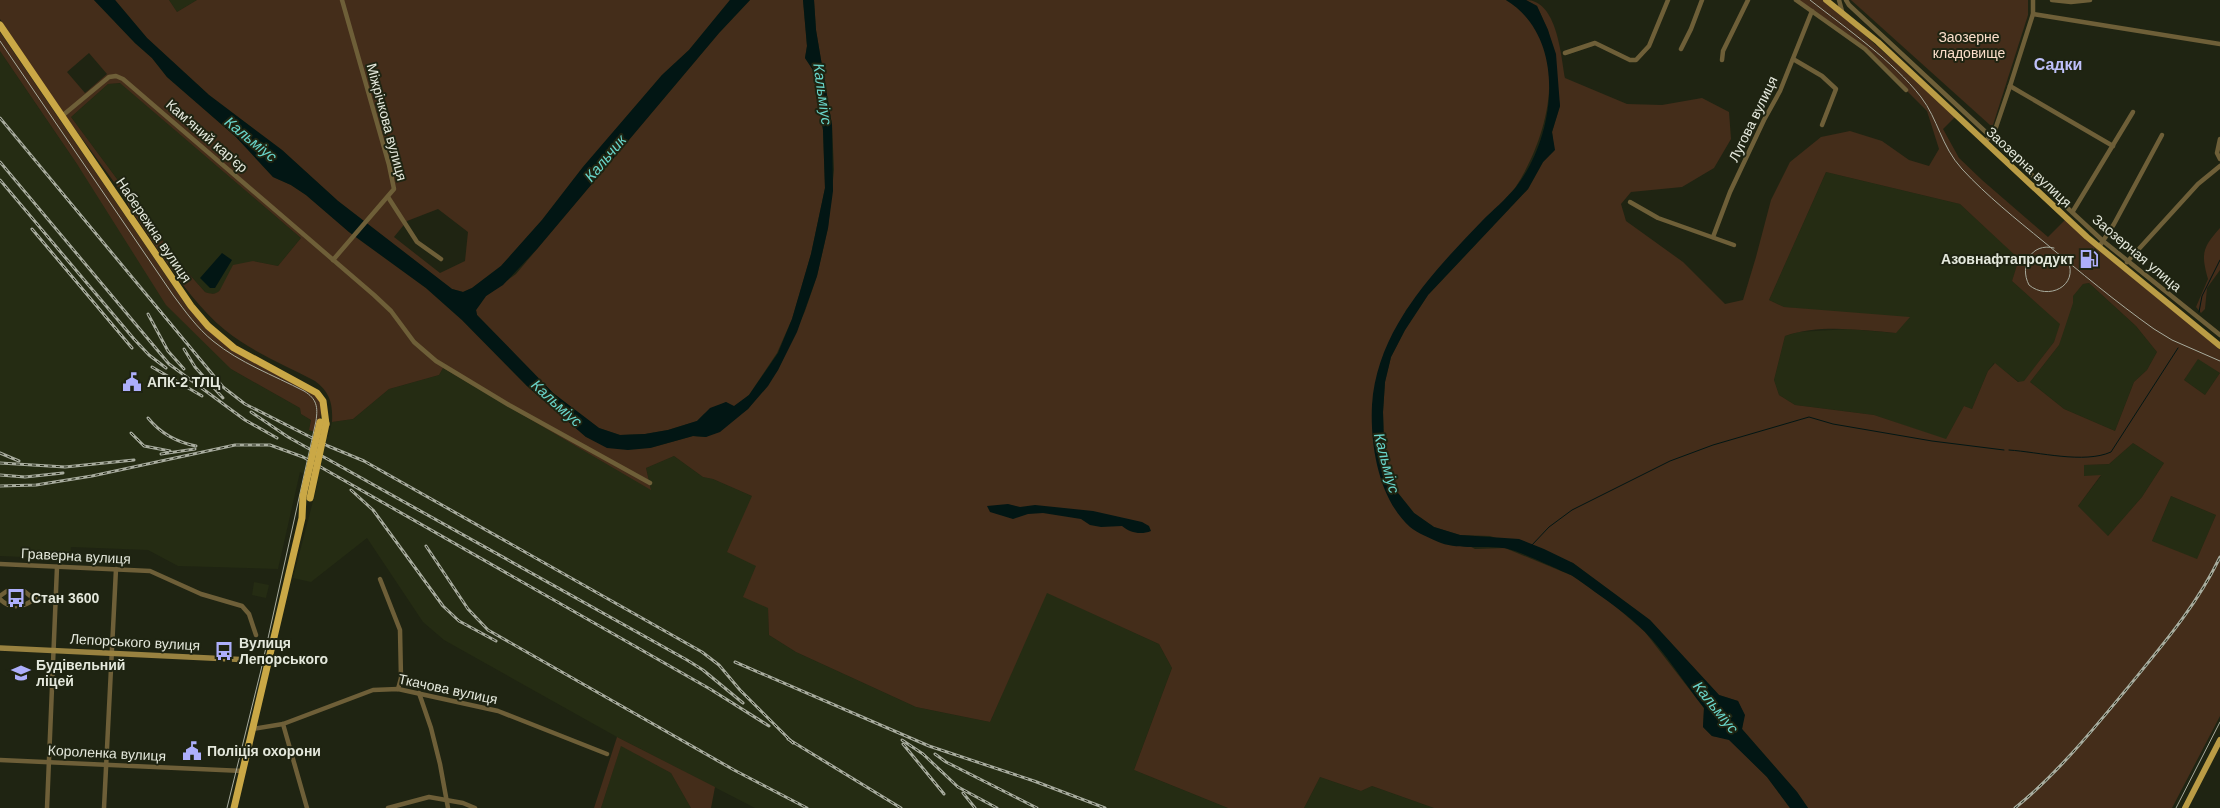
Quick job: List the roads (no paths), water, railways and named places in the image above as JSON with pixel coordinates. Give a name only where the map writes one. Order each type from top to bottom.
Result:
[{"type":"highway","name":"Набережна вулиця","points":[[0,25],[176,286],[202,320],[240,352],[312,389],[321,397],[324,408],[323,423],[269,661]]},
{"type":"highway","points":[[234,808],[269,661]]},
{"type":"main road","name":"Заозерна вулиця","points":[[1826,0],[1842,11],[1984,142],[2101,244],[2123,267],[2220,346]]},
{"type":"main road","name":"Лепорського вулиця","points":[[0,648],[269,661]]},
{"type":"main road","points":[[2184,808],[2220,740]]},
{"type":"street","name":"Міжрічкова вулиця","points":[[342,0],[389,165],[394,189],[388,197],[417,242],[441,259]]},
{"type":"street","points":[[1565,53],[1595,44],[1630,60],[1636,60],[1649,46],[1668,0]]},
{"type":"street","points":[[1681,49],[1702,0]]},
{"type":"street","points":[[1722,60],[1723,51],[1748,0]]},
{"type":"street","points":[[1796,0],[1865,49],[1906,90]]},
{"type":"street","points":[[1839,0],[1842,11]]},
{"type":"street","name":"Заозерная улица","points":[[1846,0],[1849,6],[2073,212],[2101,244],[2128,261],[2220,336]]},
{"type":"street","points":[[1984,142],[1995,130],[2033,14],[2033,0]]},
{"type":"street","points":[[2052,0],[2071,2],[2090,0]]},
{"type":"street","name":"Лугова вулиця","points":[[1713,237],[1730,192],[1780,91],[1812,11]]},
{"type":"street","points":[[2033,14],[2220,44]]},
{"type":"street","points":[[1793,59],[1822,76],[1836,89],[1822,126]]},
{"type":"street","name":"Кам'яний кар'єр","points":[[62,116],[109,77],[120,77],[391,311],[414,342],[436,361],[508,405],[650,483]]},
{"type":"street","points":[[2010,86],[2113,146]]},
{"type":"street","points":[[2073,212],[2133,112]]},
{"type":"street","points":[[2101,244],[2162,135]]},
{"type":"street","points":[[2220,139],[2217,153],[2220,159]]},
{"type":"street","points":[[2123,267],[2198,184],[2220,166]]},
{"type":"street","points":[[333,260],[388,197]]},
{"type":"street","points":[[1630,202],[1658,218],[1734,245]]},
{"type":"street","name":"Граверна вулиця","points":[[0,564],[150,571],[201,594],[242,606],[249,614],[256,635]]},
{"type":"street","points":[[47,808],[57,566]]},
{"type":"street","points":[[104,808],[116,569]]},
{"type":"street","points":[[380,578],[400,630],[401,678],[398,689]]},
{"type":"street","points":[[34,599],[24,591],[7,591],[0,598],[6,605],[23,606],[34,599],[56,600]]},
{"type":"street","name":"Ткачова вулиця","points":[[253,729],[283,724],[361,694],[386,688],[419,693],[498,711],[607,754]]},
{"type":"street","points":[[419,693],[438,755],[448,808]]},
{"type":"street","points":[[283,724],[307,808]]},
{"type":"street","name":"Короленка вулиця","points":[[0,760],[243,771]]},
{"type":"street","points":[[388,808],[429,797],[463,803],[475,808]]},
{"type":"water","points":[[94,0],[115,0],[147,38],[209,95],[282,150],[338,201],[452,289],[463,292],[472,288],[501,266],[542,220],[583,167],[662,75],[689,50],[730,0],[750,0],[719,33],[537,249],[503,285],[486,296],[476,310],[477,315],[553,393],[599,428],[620,435],[645,434],[668,430],[697,421],[710,408],[726,402],[734,406],[749,395],[778,353],[792,319],[811,254],[825,188],[823,130],[815,73],[805,58],[807,46],[803,0],[814,0],[816,30],[832,125],[833,191],[828,228],[817,276],[797,332],[778,370],[768,386],[748,409],[720,432],[706,437],[693,436],[650,448],[628,450],[607,448],[586,437],[527,386],[462,320],[426,288],[349,232],[306,195],[291,185],[273,177],[236,137],[167,77],[152,58]]},
{"type":"water","name":"Кальміус","points":[[1506,0],[1526,0],[1537,6],[1556,54],[1560,106],[1552,132],[1555,150],[1543,162],[1528,189],[1428,295],[1405,330],[1391,357],[1385,382],[1383,412],[1384,445],[1390,473],[1398,493],[1414,513],[1434,527],[1460,535],[1519,539],[1544,549],[1573,563],[1650,620],[1719,695],[1738,701],[1745,715],[1742,729],[1797,792],[1808,808],[1790,808],[1767,777],[1729,740],[1712,736],[1703,727],[1704,708],[1652,639],[1614,606],[1571,575],[1509,549],[1449,545],[1421,534],[1410,527],[1399,515],[1384,487],[1375,454],[1372,405],[1376,378],[1384,352],[1410,304],[1427,282],[1444,261],[1516,187],[1530,166],[1540,142],[1547,115],[1549,89],[1547,62],[1539,38],[1526,17]]},
{"type":"water","points":[[222,253],[232,260],[215,288],[210,288],[200,278]]},
{"type":"water","points":[[1008,504],[1020,507],[1035,505],[1093,511],[1142,522],[1149,526],[1151,531],[1136,533],[1122,526],[1101,527],[1090,525],[1081,519],[1043,513],[1028,514],[1013,519],[990,512],[987,506]]},
{"type":"waterway","points":[[2199,312],[2202,296],[2220,260]]},
{"type":"waterway","points":[[2009,450],[2075,457],[2088,457],[2111,452],[2178,348]]},
{"type":"waterway","points":[[1532,545],[1549,527],[1572,510],[1670,461],[1713,445],[1809,417],[1833,424],[1932,441],[2004,450]]},
{"type":"tram line","points":[[1810,0],[1869,46],[1910,84],[1927,105],[1944,142],[1955,160],[2002,207],[2098,287],[2154,329],[2172,340],[2220,361]]},
{"type":"tram line","points":[[0,41],[173,295],[196,325],[223,349],[304,391],[312,397],[316,404],[316,421],[261,670],[227,808]]},
{"type":"tram line","points":[[2054,248],[2046,247],[2039,249],[2029,257],[2025,270],[2029,285],[2045,292],[2060,288],[2066,284],[2069,278],[2068,261]]},
{"type":"tram line","points":[[2176,808],[2220,722]]},
{"type":"railway","points":[[0,118],[223,387],[245,404],[328,446],[364,461],[702,652],[719,665],[740,690],[793,743]]},
{"type":"railway","points":[[0,162],[169,364],[245,420],[277,438]]},
{"type":"railway","points":[[0,180],[134,339],[149,355],[166,368]]},
{"type":"railway","points":[[32,229],[132,348]]},
{"type":"railway","points":[[148,314],[168,351],[184,369]]},
{"type":"railway","points":[[184,349],[195,367],[223,398]]},
{"type":"railway","points":[[152,367],[202,396]]},
{"type":"railway","points":[[251,412],[288,437],[687,660],[703,670],[743,703]]},
{"type":"railway","points":[[148,418],[169,437],[196,446]]},
{"type":"railway","points":[[131,433],[144,446],[170,451]]},
{"type":"railway","points":[[0,486],[36,485],[92,476],[235,445],[270,445],[303,457],[710,689],[769,726]]},
{"type":"railway","points":[[161,454],[195,449]]},
{"type":"railway","points":[[0,453],[19,461]]},
{"type":"railway","points":[[0,463],[65,467],[134,460]]},
{"type":"railway","points":[[0,475],[25,477],[63,473]]},
{"type":"railway","points":[[351,490],[373,510],[443,606],[459,621],[496,641]]},
{"type":"railway","points":[[426,546],[468,609],[488,630],[734,770],[807,808]]},
{"type":"railway","points":[[2015,808],[2073,752],[2151,659],[2189,610],[2220,557]]},
{"type":"railway","points":[[735,662],[929,746],[1034,781],[1105,808]]},
{"type":"railway","points":[[788,739],[901,808]]},
{"type":"railway","points":[[902,740],[923,754],[958,787],[997,808]]},
{"type":"railway","points":[[903,744],[944,794]]},
{"type":"railway","points":[[935,754],[946,762],[1037,808]]},
{"type":"railway","points":[[963,793],[975,808]]},
{"type":"place","name":"Азовнафтапродукт","points":[[2089,259]]},
{"type":"place","name":"АПК-2 ТЛЦ","points":[[132,382]]},
{"type":"place","name":"Стан 3600","points":[[16,598]]},
{"type":"place","name":"Вулиця Лепорського","points":[[224,651]]},
{"type":"place","name":"Будівельний ліцей","points":[[21,673]]},
{"type":"place","name":"Поліція охорони","points":[[192,751]]},
{"type":"district","name":"Садки","points":[[2058,64]]},
{"type":"park label","name":"Заозерне кладовище","points":[[1969,46]]},
{"type":"water label","name":"Кальчик","points":[[605,158]]}]
